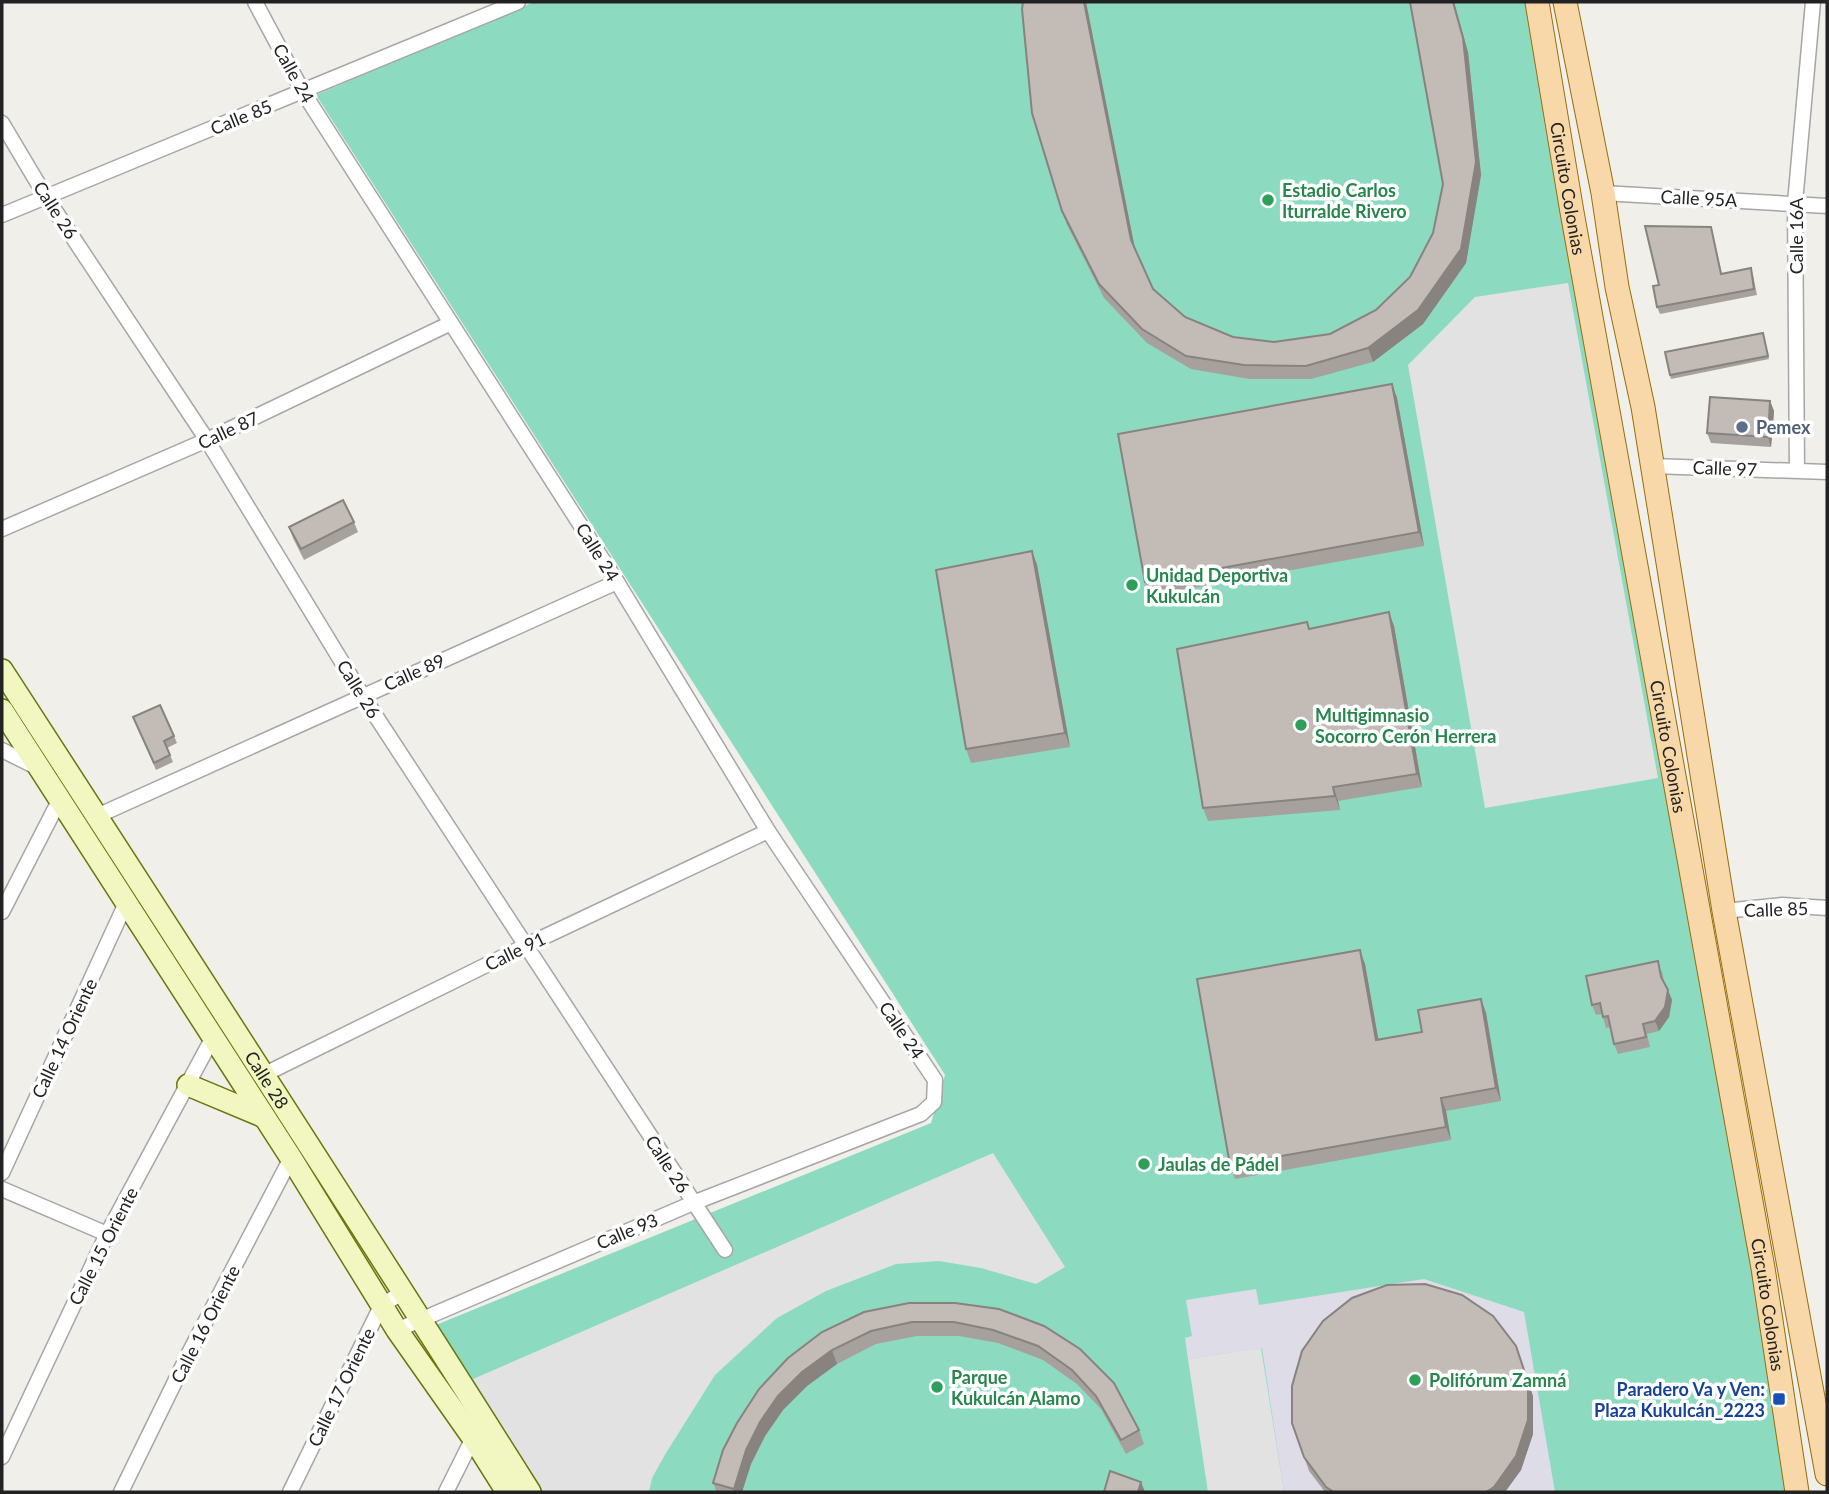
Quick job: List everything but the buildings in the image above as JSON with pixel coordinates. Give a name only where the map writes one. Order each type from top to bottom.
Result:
[{"type":"main road","name":"Circuito Colonias","points":[[1537,2],[1572,212],[1763,1268],[1797,1492]]},
{"type":"main road","name":"Circuito Colonias","points":[[1565,2],[1603,193],[1617,287],[1643,407],[1707,814],[1827,1474]]},
{"type":"main road","points":[[1682,819],[1707,814]]},
{"type":"street","name":"Calle 24","points":[[255,2],[303,92],[617,582],[768,831],[935,1080],[934,1102]]},
{"type":"street","name":"Calle 85","points":[[2,215],[518,2]]},
{"type":"street","name":"Calle 16A","points":[[1797,470],[1795,203],[1812,2]]},
{"type":"street","name":"Calle 26","points":[[2,124],[46,197],[207,440],[362,695],[725,1250]]},
{"type":"street","name":"Calle 95A","points":[[1603,193],[1827,206]]},
{"type":"street","name":"Calle 87","points":[[2,529],[207,440],[451,323]]},
{"type":"street","name":"Calle 97","points":[[1652,466],[1827,472]]},
{"type":"street","name":"Calle 89","points":[[97,816],[617,582]]},
{"type":"street","name":"Calle 28","points":[[2,670],[308,1141],[530,1492]]},
{"type":"street","name":"Calle 28","points":[[2,710],[291,1158],[381,1306],[507,1492]]},
{"type":"street","points":[[2,750],[41,769]]},
{"type":"street","points":[[2,912],[60,799]]},
{"type":"street","name":"Calle 91","points":[[263,1074],[768,831]]},
{"type":"street","name":"Calle 14 Oriente","points":[[2,1173],[126,903]]},
{"type":"street","name":"Calle 85","points":[[1724,911],[1783,905],[1827,908]]},
{"type":"street","name":"Calle 15 Oriente","points":[[2,1457],[107,1234],[212,1039]]},
{"type":"street","points":[[188,1085],[262,1116]]},
{"type":"street","name":"Calle 93","points":[[397,1330],[693,1203],[921,1114],[934,1102]]},
{"type":"street","name":"Calle 16 Oriente","points":[[121,1492],[188,1355],[291,1158]]},
{"type":"street","points":[[2,1189],[107,1234]]},
{"type":"street","name":"Calle 17 Oriente","points":[[290,1492],[381,1306],[403,1292]]},
{"type":"street","points":[[446,1492],[472,1438]]},
{"type":"green space","name":"Unidad Deportiva Kukulcán","points":[[534,2],[1527,2],[1797,1492],[530,1492],[426,1329],[931,1123],[945,1075],[316,95]]},
{"type":"shaded area","points":[[1568,283],[1658,778],[1485,808],[1408,365],[1475,297]]},
{"type":"shaded area","points":[[993,1153],[1065,1267],[1036,1284],[981,1268],[939,1261],[896,1264],[826,1291],[777,1318],[715,1375],[666,1453],[652,1478],[649,1492],[543,1492],[473,1379]]},
{"type":"shaded area","name":"Polifórum Zamná","points":[[1424,1279],[1524,1312],[1555,1492],[1284,1492],[1262,1348],[1188,1359],[1185,1338],[1192,1336],[1186,1300],[1256,1289],[1259,1305]]},
{"type":"shaded area","points":[[1261,1348],[1284,1492],[1208,1492],[1188,1359]]},
{"type":"place","name":"Estadio Carlos Iturralde Rivero","points":[[1268,200]]},
{"type":"place","name":"Pemex","points":[[1742,427]]},
{"type":"place","name":"Unidad Deportiva Kukulcán","points":[[1132,585]]},
{"type":"place","name":"Multigimnasio Socorro Cerón Herrera","points":[[1301,725]]},
{"type":"place","name":"Jaulas de Pádel","points":[[1144,1164]]},
{"type":"place","name":"Polifórum Zamná","points":[[1415,1380]]},
{"type":"place","name":"Parque Kukulcán Alamo","points":[[937,1387]]},
{"type":"place","name":"Paradero Va y Ven: Plaza Kukulcán_2223","points":[[1779,1399]]}]
